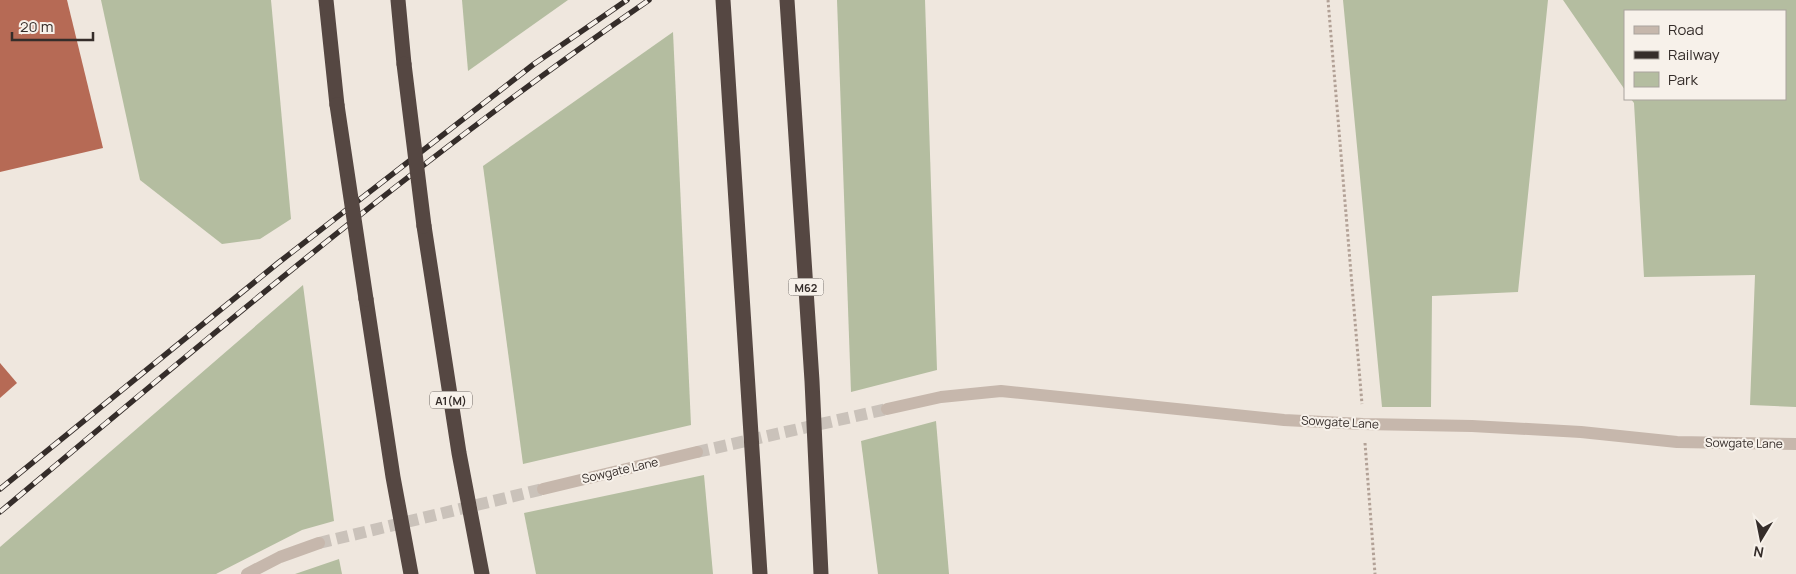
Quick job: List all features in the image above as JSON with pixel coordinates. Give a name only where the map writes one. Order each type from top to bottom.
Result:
[{"type":"highway","points":[[326,0],[337,105],[392,477],[411,574]]},
{"type":"highway","name":"A1(M)","points":[[398,0],[424,226],[459,453],[482,574]]},
{"type":"highway","points":[[723,0],[760,574]]},
{"type":"highway","name":"M62","points":[[787,0],[812,381],[821,574]]},
{"type":"street","name":"Sowgate Lane","points":[[887,409],[941,397],[1001,391],[1187,412],[1364,424],[1472,426],[1580,432],[1677,442],[1796,444]]},
{"type":"street","name":"Sowgate Lane","points":[[543,489],[697,452]]},
{"type":"street","points":[[247,574],[280,557],[319,544]]},
{"type":"path","points":[[1328,0],[1375,574]]},
{"type":"green space","points":[[101,0],[271,0],[291,219],[260,239],[222,244],[140,180]]},
{"type":"green space","points":[[462,0],[568,0],[468,71]]},
{"type":"green space","points":[[837,0],[925,0],[937,370],[851,392]]},
{"type":"green space","points":[[1343,0],[1548,0],[1518,292],[1432,296],[1431,407],[1382,407]]},
{"type":"green space","points":[[1563,0],[1796,0],[1796,407],[1750,405],[1755,275],[1644,277],[1634,103],[1632,100],[1786,100],[1786,10],[1624,10],[1624,89]]},
{"type":"green space","points":[[673,32],[691,425],[523,464],[483,166]]},
{"type":"green space","points":[[303,285],[334,521],[302,530],[216,574],[0,574],[0,547]]},
{"type":"green space","points":[[936,421],[949,574],[878,574],[861,441]]},
{"type":"green space","points":[[704,475],[713,574],[536,574],[524,513]]},
{"type":"green space","points":[[339,559],[342,574],[295,574]]},
{"type":"building","points":[[0,0],[67,0],[103,148],[0,172]]},
{"type":"building","points":[[0,363],[17,383],[0,398]]},
{"type":"tunnel","points":[[697,452],[887,409]]},
{"type":"tunnel","points":[[319,543],[543,489]]},
{"type":"railway","points":[[0,489],[278,263],[534,64],[627,0]]},
{"type":"railway","points":[[0,512],[318,248],[482,121],[649,0]]}]
